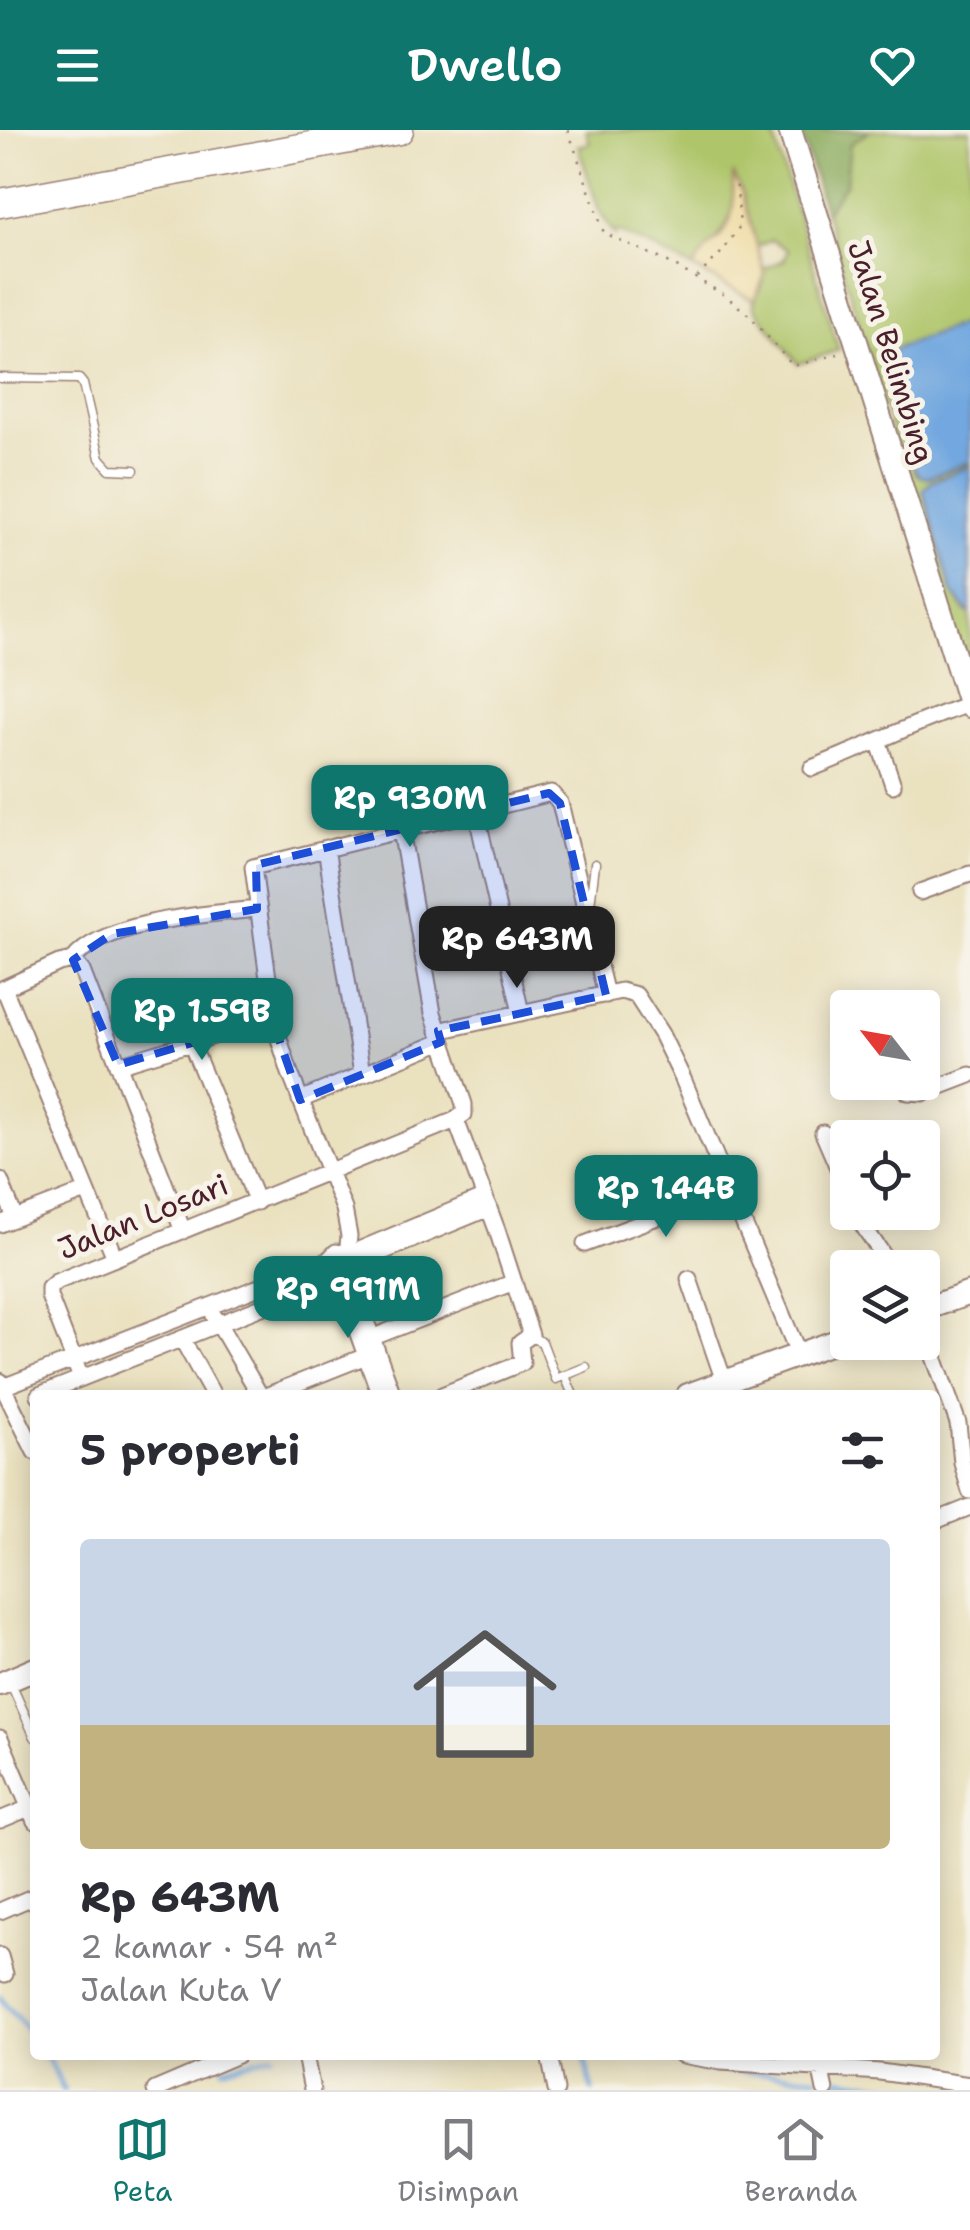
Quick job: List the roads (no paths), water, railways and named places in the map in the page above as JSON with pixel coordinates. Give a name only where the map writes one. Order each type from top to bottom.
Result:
[{"type":"highway","points":[[0,203],[399,130]]},
{"type":"street","name":"Jalan Belimbing","points":[[790,130],[970,705]]},
{"type":"street","points":[[812,768],[879,743],[918,722],[970,705]]},
{"type":"street","points":[[879,743],[893,785]]},
{"type":"street","points":[[379,1390],[346,1267],[346,1218],[300,1100],[274,1018],[252,875],[256,865],[546,794],[556,795],[606,995]]},
{"type":"street","points":[[476,811],[521,1013]]},
{"type":"street","points":[[400,830],[426,981],[465,1108],[456,1120],[530,1337],[520,1343],[523,1362],[454,1390]]},
{"type":"street","points":[[326,848],[362,1074]]},
{"type":"street","points":[[920,892],[970,874]]},
{"type":"street","points":[[114,1258],[2,989],[73,960],[89,943],[112,934],[189,916],[257,909]]},
{"type":"street","points":[[73,960],[82,971],[183,1231]]},
{"type":"street","points":[[300,1100],[440,1036],[521,1013],[621,991],[632,993],[648,1012],[683,1079],[799,1354]]},
{"type":"street","points":[[118,1065],[274,1018]]},
{"type":"street","points":[[191,1043],[257,1202]]},
{"type":"street","points":[[940,1086],[970,1074]]},
{"type":"street","name":"Jalan Losari","points":[[74,1360],[49,1296],[49,1288],[61,1279],[456,1120]]},
{"type":"street","points":[[824,1132],[830,1147]]},
{"type":"street","points":[[0,1180],[8,1221],[86,1191]]},
{"type":"street","points":[[584,1244],[729,1190]]},
{"type":"street","points":[[52,1390],[218,1325],[487,1203]]},
{"type":"street","points":[[865,1230],[880,1250]]},
{"type":"street","points":[[30,1442],[2,1384],[148,1332],[328,1260],[330,1271],[346,1267]]},
{"type":"street","points":[[689,1279],[724,1381]]},
{"type":"street","points":[[278,1390],[514,1282]]},
{"type":"street","points":[[940,1304],[970,1293]]},
{"type":"street","points":[[211,1308],[257,1390]]},
{"type":"street","points":[[148,1332],[156,1349]]},
{"type":"street","points":[[182,1339],[210,1390]]},
{"type":"street","points":[[701,1390],[830,1343]]},
{"type":"street","points":[[368,1347],[390,1390]]},
{"type":"street","points":[[74,1360],[82,1378]]},
{"type":"street","points":[[935,1360],[958,1423],[962,1463],[970,1491]]},
{"type":"street","points":[[12,1406],[30,1399]]},
{"type":"street","points":[[940,1519],[970,1507]]},
{"type":"street","points":[[5,1682],[30,1671]]},
{"type":"street","points":[[0,1738],[30,1809]]},
{"type":"street","points":[[0,1820],[30,1814]]},
{"type":"street","points":[[0,1911],[30,1898]]},
{"type":"street","points":[[0,1956],[5,1974]]},
{"type":"street","points":[[155,2090],[224,2060]]},
{"type":"street","points":[[306,2060],[312,2090]]},
{"type":"street","points":[[550,2060],[556,2090]]},
{"type":"street","points":[[710,2060],[820,2066],[970,2086]]},
{"type":"street","points":[[820,2066],[825,2090]]},
{"type":"lane","points":[[0,378],[78,380],[83,384],[103,464],[110,469],[134,470]]},
{"type":"lane","points":[[587,922],[595,864]]},
{"type":"lane","points":[[530,1337],[542,1342],[554,1378],[586,1367]]},
{"type":"lane","points":[[565,1376],[571,1390]]},
{"type":"lane","points":[[5,1682],[30,1728]]},
{"type":"water","points":[[970,321],[970,462],[921,477],[910,462],[882,360],[897,348]]},
{"type":"water","points":[[970,466],[969,613],[952,592],[923,491],[932,481]]},
{"type":"waterway","points":[[0,1998],[30,2033]]},
{"type":"waterway","points":[[49,2060],[64,2090]]},
{"type":"waterway","points":[[224,2068],[254,2060]]},
{"type":"waterway","points":[[584,2060],[593,2090]]},
{"type":"waterway","points":[[672,2060],[705,2069],[816,2077]]},
{"type":"waterway","points":[[827,2078],[927,2090]]}]
